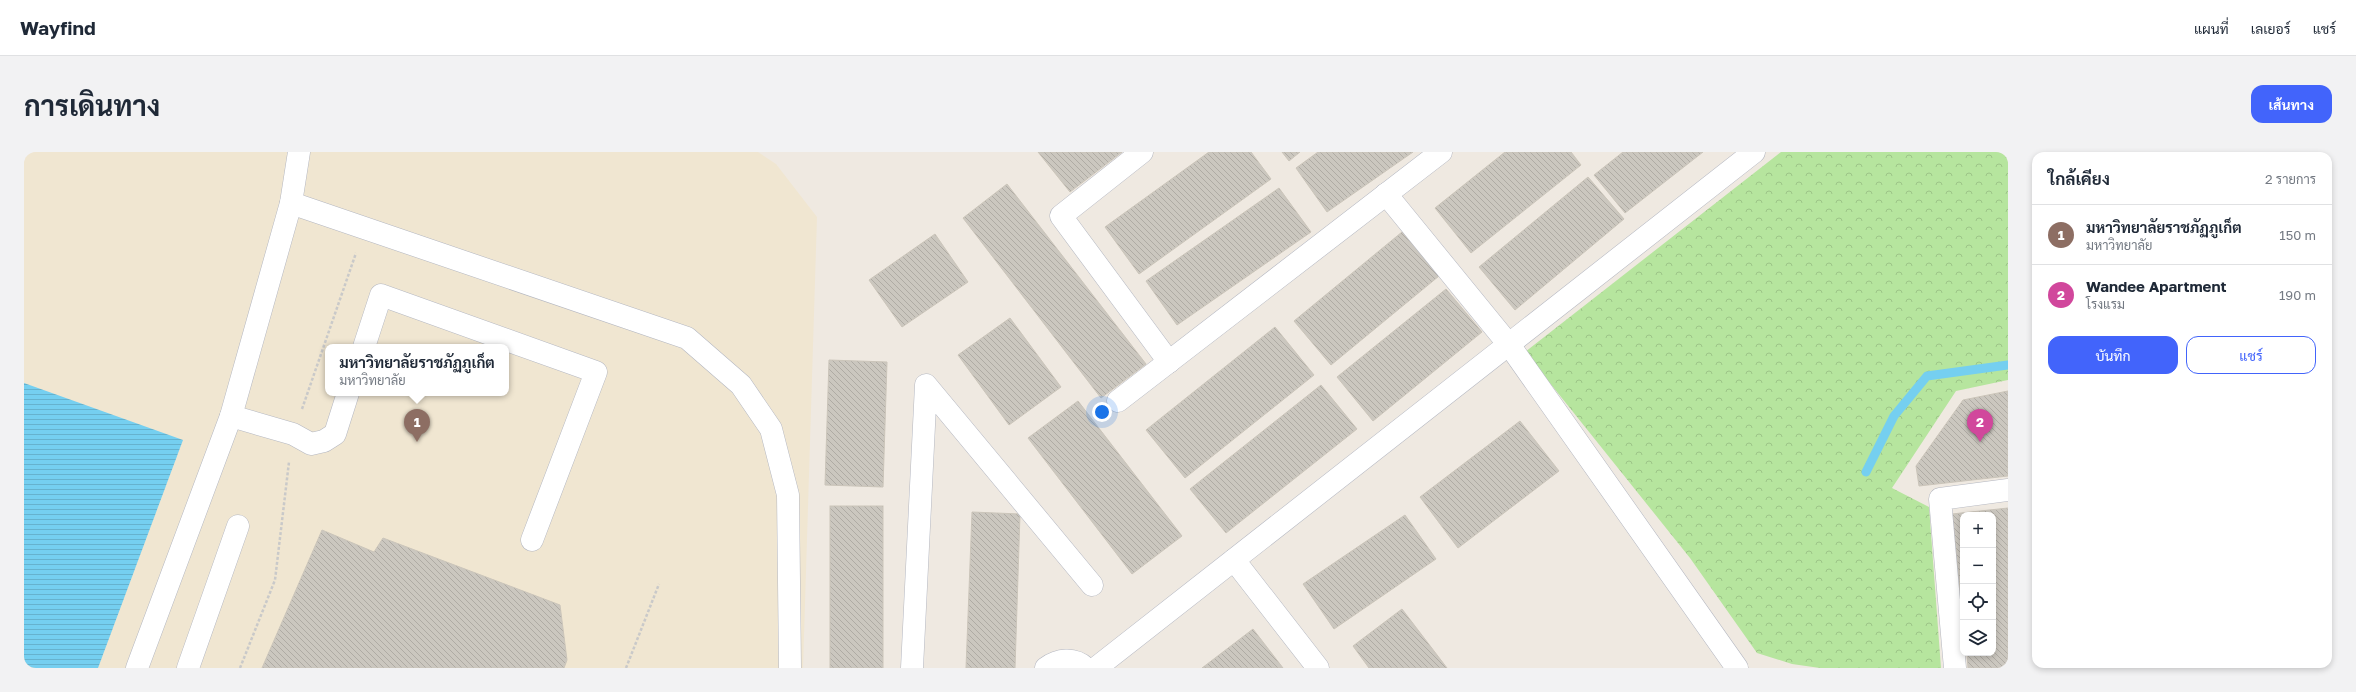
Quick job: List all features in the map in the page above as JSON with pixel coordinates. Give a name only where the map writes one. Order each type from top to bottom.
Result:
[{"type":"street","points":[[136,668],[231,416],[291,203],[299,152]]},
{"type":"street","points":[[1142,152],[1061,216],[1169,362]]},
{"type":"street","points":[[1118,401],[1441,152]]},
{"type":"street","points":[[1096,668],[1510,346],[1754,152]]},
{"type":"street","points":[[1386,194],[1510,346],[1737,668]]},
{"type":"street","points":[[291,203],[687,338],[741,385],[771,429],[788,494],[790,668]]},
{"type":"street","points":[[365,344],[381,295],[596,372],[532,540]]},
{"type":"street","points":[[912,668],[926,384],[1092,585]]},
{"type":"street","points":[[231,416],[293,434],[311,444],[324,441],[335,434],[347,396]]},
{"type":"street","points":[[1955,668],[1940,499],[2008,490]]},
{"type":"street","points":[[188,668],[238,526]]},
{"type":"street","points":[[1234,560],[1318,668]]},
{"type":"street","points":[[1046,668],[1056,662],[1068,660],[1082,664],[1086,668]]},
{"type":"path","points":[[626,668],[659,584]]},
{"type":"shaded area","points":[[24,152],[758,152],[776,164],[817,217],[803,668],[24,668]]},
{"type":"green space","points":[[1781,152],[2008,152],[2008,380],[1956,391],[1892,488],[1929,507],[1941,668],[1820,668],[1792,664],[1757,653],[1690,558],[1525,352]]},
{"type":"water","points":[[24,383],[183,440],[98,668],[24,668]]},
{"type":"building","points":[[1038,152],[1122,152],[1070,192]]},
{"type":"building","points":[[1209,152],[1251,152],[1271,179],[1139,274],[1105,227]]},
{"type":"building","points":[[1282,152],[1300,152],[1289,161]]},
{"type":"building","points":[[1318,152],[1413,152],[1327,212],[1296,168]]},
{"type":"building","points":[[1505,152],[1571,152],[1581,165],[1471,253],[1435,208]]},
{"type":"building","points":[[1623,152],[1703,152],[1625,213],[1594,175]]},
{"type":"building","points":[[1588,177],[1624,219],[1515,310],[1479,267]]},
{"type":"building","points":[[1007,184],[1146,364],[1101,398],[963,218]]},
{"type":"building","points":[[1279,188],[1311,232],[1177,325],[1146,281]]},
{"type":"building","points":[[1402,232],[1439,276],[1331,365],[1294,321]]},
{"type":"building","points":[[935,234],[968,282],[902,327],[869,280]]},
{"type":"building","points":[[1446,289],[1482,332],[1373,421],[1337,377]]},
{"type":"building","points":[[1010,318],[1061,387],[1009,425],[958,355]]},
{"type":"building","points":[[1275,327],[1314,375],[1185,478],[1146,430]]},
{"type":"building","points":[[829,360],[887,362],[883,487],[825,485]]},
{"type":"building","points":[[1321,385],[1357,429],[1226,533],[1190,489]]},
{"type":"building","points":[[2008,391],[2008,476],[1919,486],[1916,466],[1963,400]]},
{"type":"building","points":[[1078,401],[1182,536],[1132,574],[1028,438]]},
{"type":"building","points":[[1520,421],[1559,471],[1458,548],[1420,497]]},
{"type":"building","points":[[830,506],[883,506],[883,668],[830,668]]},
{"type":"building","points":[[2008,508],[2008,668],[1968,668],[1967,656],[1996,656],[1996,512],[1971,512]]},
{"type":"building","points":[[972,512],[1020,514],[1015,668],[966,668]]},
{"type":"building","points":[[1960,513],[1960,589],[1952,514]]},
{"type":"building","points":[[1405,515],[1436,559],[1334,629],[1303,584]]},
{"type":"building","points":[[322,530],[374,552],[383,538],[560,605],[567,660],[564,668],[262,668]]},
{"type":"building","points":[[1402,609],[1447,668],[1369,668],[1353,646]]},
{"type":"building","points":[[1253,629],[1283,668],[1202,668]]},
{"type":"waterway","points":[[1866,472],[1894,416],[1927,376],[2008,365]]},
{"type":"place","name":"มหาวิทยาลัยราชภัฏภูเก็ต","points":[[417,442]]},
{"type":"place","name":"Wandee Apartment","points":[[1980,442]]}]
